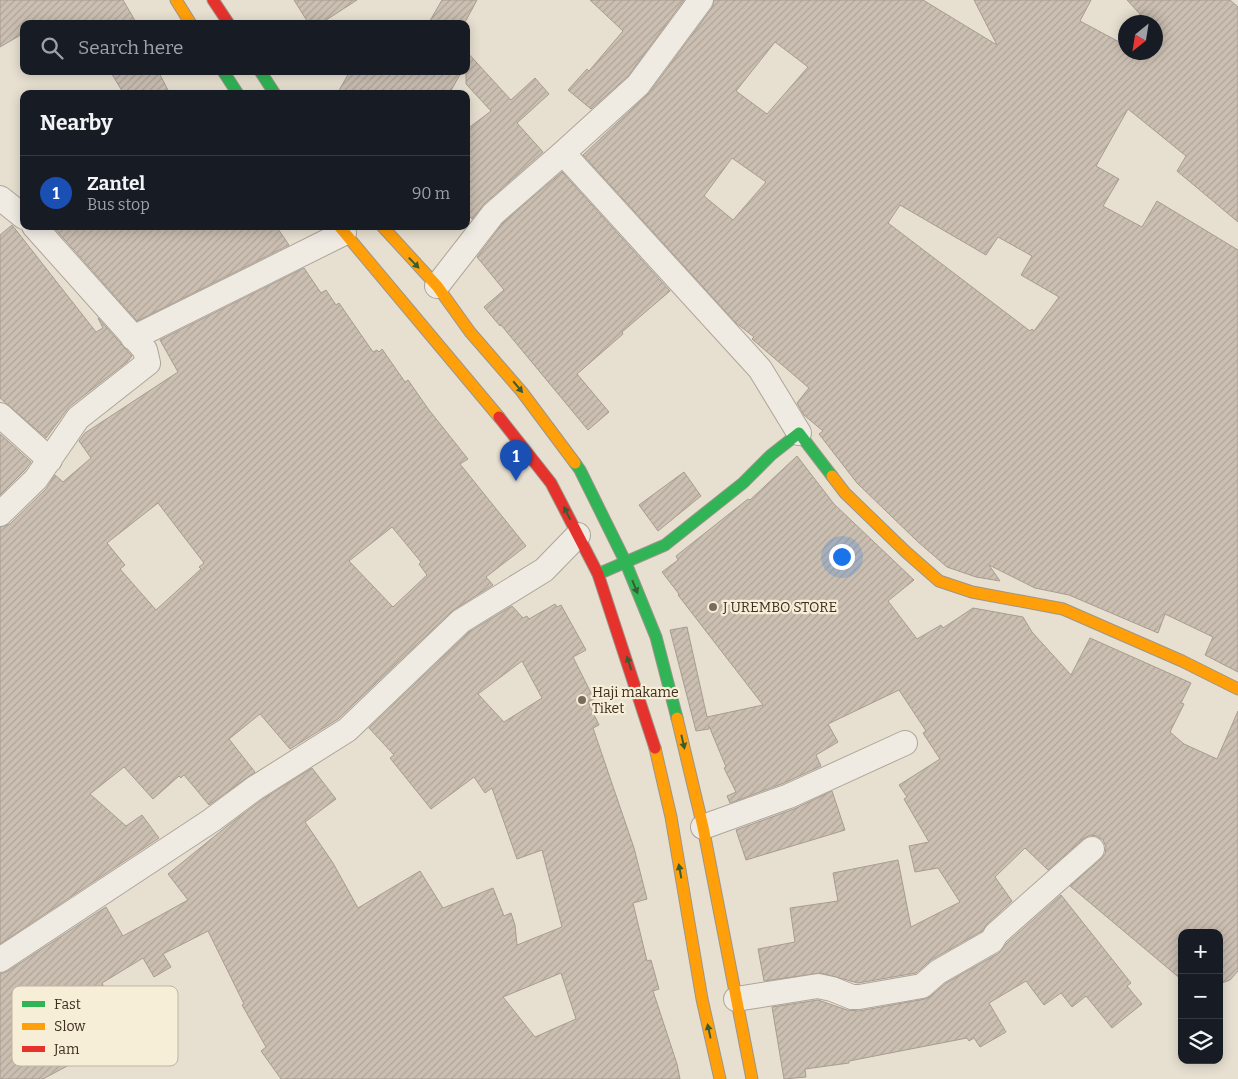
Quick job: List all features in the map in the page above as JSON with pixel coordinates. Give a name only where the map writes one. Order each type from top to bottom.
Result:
[{"type":"main road","points":[[176,0],[188,20]]},
{"type":"main road","points":[[213,0],[226,20]]},
{"type":"main road","points":[[226,75],[235,90]]},
{"type":"main road","points":[[263,75],[273,90]]},
{"type":"main road","points":[[341,230],[552,482],[598,574],[653,737],[671,817],[702,999],[720,1079]]},
{"type":"main road","points":[[386,230],[436,286],[470,332],[522,392],[580,470],[625,561],[656,637],[703,827],[752,1079]]},
{"type":"main road","points":[[598,574],[665,545],[743,483],[771,455],[799,433],[845,493],[939,581],[972,592],[1063,609],[1182,661],[1238,689]]},
{"type":"street","points":[[436,286],[493,214],[638,85],[701,0]]},
{"type":"street","points":[[563,153],[760,369],[799,433]]},
{"type":"street","points":[[0,198],[20,215]]},
{"type":"street","points":[[0,514],[36,479],[78,418],[148,364],[145,350],[40,230]]},
{"type":"street","points":[[133,338],[341,230]]},
{"type":"street","points":[[0,415],[50,460]]},
{"type":"street","points":[[0,960],[212,820],[255,788],[347,730],[461,621],[544,570],[578,535]]},
{"type":"street","points":[[703,827],[790,796],[904,743]]},
{"type":"street","points":[[736,999],[818,986],[852,997],[922,986],[938,972],[992,941],[996,934],[1092,849]]},
{"type":"building","points":[[0,0],[123,0],[135,20],[20,20],[20,35],[0,47]]},
{"type":"building","points":[[294,0],[357,0],[326,20],[306,20]]},
{"type":"building","points":[[442,0],[477,0],[466,20],[430,20]]},
{"type":"building","points":[[590,0],[684,0],[628,76],[591,109],[568,90],[587,69],[589,71],[623,31]]},
{"type":"building","points":[[714,0],[923,0],[997,45],[974,0],[1091,0],[1080,21],[1118,41],[1118,60],[1163,60],[1163,15],[1139,15],[1127,0],[1230,0],[1238,7],[1238,222],[1177,171],[1186,156],[1128,109],[1096,166],[1119,179],[1103,206],[1142,227],[1157,201],[1238,250],[1238,672],[1205,655],[1213,637],[1165,614],[1158,633],[1069,595],[1035,588],[989,565],[1000,581],[976,577],[947,567],[857,483],[819,434],[823,431],[804,415],[797,403],[809,388],[752,339],[754,337],[736,323],[583,155],[649,93],[712,8]],"holes":[[[775,42],[808,67],[767,114],[736,91]],[[732,158],[766,182],[733,220],[704,196]],[[900,205],[986,255],[998,237],[1032,256],[1021,275],[1059,297],[1034,331],[1032,329],[1030,331],[888,223]]]},
{"type":"building","points":[[470,55],[511,100],[535,78],[549,94],[517,123],[543,152],[484,204],[472,219],[470,217],[470,127],[491,111],[466,84],[466,75],[470,75]]},
{"type":"building","points":[[112,75],[160,75],[168,90],[122,90]]},
{"type":"building","points":[[348,75],[460,75],[451,90],[339,90]]},
{"type":"building","points":[[562,172],[670,291],[577,374],[609,412],[588,430],[484,307],[504,290],[477,257],[503,223]]},
{"type":"building","points":[[12,225],[96,332],[103,328],[98,318],[132,356],[127,362],[69,407],[46,438],[0,398],[0,235]]},
{"type":"building","points":[[279,230],[289,245],[137,321],[57,231]]},
{"type":"building","points":[[304,268],[321,293],[326,290],[336,305],[339,303],[373,352],[377,350],[379,352],[382,349],[405,382],[408,380],[468,459],[460,464],[526,546],[486,577],[493,585],[452,611],[338,719],[290,749],[260,714],[229,739],[255,772],[209,805],[184,775],[181,778],[179,776],[153,799],[124,767],[90,794],[126,826],[142,815],[159,838],[0,944],[0,527],[10,524],[46,489],[55,475],[63,482],[91,458],[79,441],[85,433],[178,372],[160,340]],"holes":[[[158,503],[204,563],[199,567],[201,569],[156,610],[120,569],[125,565],[107,543]],[[392,527],[421,562],[419,564],[427,575],[393,607],[349,561]]]},
{"type":"building","points":[[0,434],[31,462],[0,495]]},
{"type":"building","points":[[797,456],[834,504],[914,580],[888,601],[917,639],[941,625],[943,628],[973,608],[1023,617],[1032,632],[1071,675],[1090,638],[1191,683],[1181,703],[1184,704],[1170,732],[1184,744],[1217,759],[1238,711],[1238,971],[1230,980],[1223,983],[1223,929],[1178,929],[1178,977],[1070,886],[1105,854],[1106,847],[1103,840],[1097,836],[1090,835],[1048,870],[1025,848],[995,877],[1012,901],[982,931],[931,960],[916,973],[858,983],[821,973],[764,981],[758,949],[795,942],[790,908],[838,901],[833,873],[898,860],[911,927],[960,902],[938,868],[915,872],[909,846],[929,842],[904,799],[907,797],[899,785],[940,759],[923,733],[926,731],[899,690],[828,724],[838,742],[816,755],[821,766],[784,783],[730,803],[727,796],[736,792],[724,768],[726,767],[709,726],[709,729],[696,731],[670,630],[687,627],[707,717],[763,705],[662,572],[678,560],[676,556],[748,499],[750,500]]},
{"type":"building","points":[[684,472],[701,496],[658,531],[639,505]]},
{"type":"building","points":[[555,604],[557,607],[561,605],[586,650],[573,657],[594,699],[588,702],[599,725],[593,728],[634,848],[647,899],[633,903],[647,961],[651,960],[659,989],[653,991],[677,1064],[680,1079],[281,1079],[261,1051],[266,1047],[242,1005],[244,1004],[208,931],[163,954],[171,967],[154,977],[143,958],[102,983],[103,986],[12,986],[12,1066],[67,1066],[43,1079],[0,1079],[0,974],[8,971],[106,907],[123,936],[188,900],[168,874],[263,799],[312,768],[336,799],[305,822],[333,863],[358,908],[420,871],[443,908],[493,888],[504,916],[511,913],[515,925],[517,945],[562,927],[542,850],[517,859],[492,788],[485,793],[474,777],[431,809],[390,758],[394,755],[369,728],[469,632],[512,606],[523,618],[527,616],[529,619]],"holes":[[[522,661],[542,698],[504,722],[478,694]],[[561,973],[576,1019],[535,1037],[503,997]]]},
{"type":"building","points":[[832,791],[845,830],[746,860],[736,830],[794,809]]},
{"type":"building","points":[[1061,895],[1131,983],[1127,986],[1142,1004],[1112,1028],[1086,996],[1072,1007],[1061,993],[1044,1005],[1026,981],[989,1003],[1006,1032],[980,1047],[974,1038],[969,1041],[967,1038],[849,1061],[849,1063],[805,1069],[806,1077],[784,1079],[772,1007],[818,1000],[847,1010],[859,1011],[925,999],[946,983],[999,953],[1007,943]]},
{"type":"traffic: fast","points":[[226,75],[235,90]]},
{"type":"traffic: fast","points":[[263,75],[272,90]]},
{"type":"traffic: fast","points":[[598,574],[665,545],[743,483],[771,455],[799,433],[832,476]]},
{"type":"traffic: fast","points":[[575,463],[625,561],[656,637],[677,718]]},
{"type":"traffic: slow","points":[[176,0],[188,20]]},
{"type":"traffic: slow","points":[[342,230],[499,417]]},
{"type":"traffic: slow","points":[[386,230],[437,286],[470,332],[522,392],[575,463]]},
{"type":"traffic: slow","points":[[832,476],[845,493],[939,581],[972,592],[1063,609],[1182,661],[1238,689]]},
{"type":"traffic: slow","points":[[677,718],[703,827],[752,1079]]},
{"type":"traffic: slow","points":[[655,748],[671,817],[702,999],[720,1079]]},
{"type":"traffic: jam","points":[[213,0],[226,20]]},
{"type":"traffic: jam","points":[[499,417],[551,483],[598,574],[655,748]]},
{"type":"place","name":"Zantel","points":[[516,481]]},
{"type":"place","name":"J UREMBO STORE","points":[[713,607]]},
{"type":"place","name":"Haji makame Tiket","points":[[582,700]]}]
